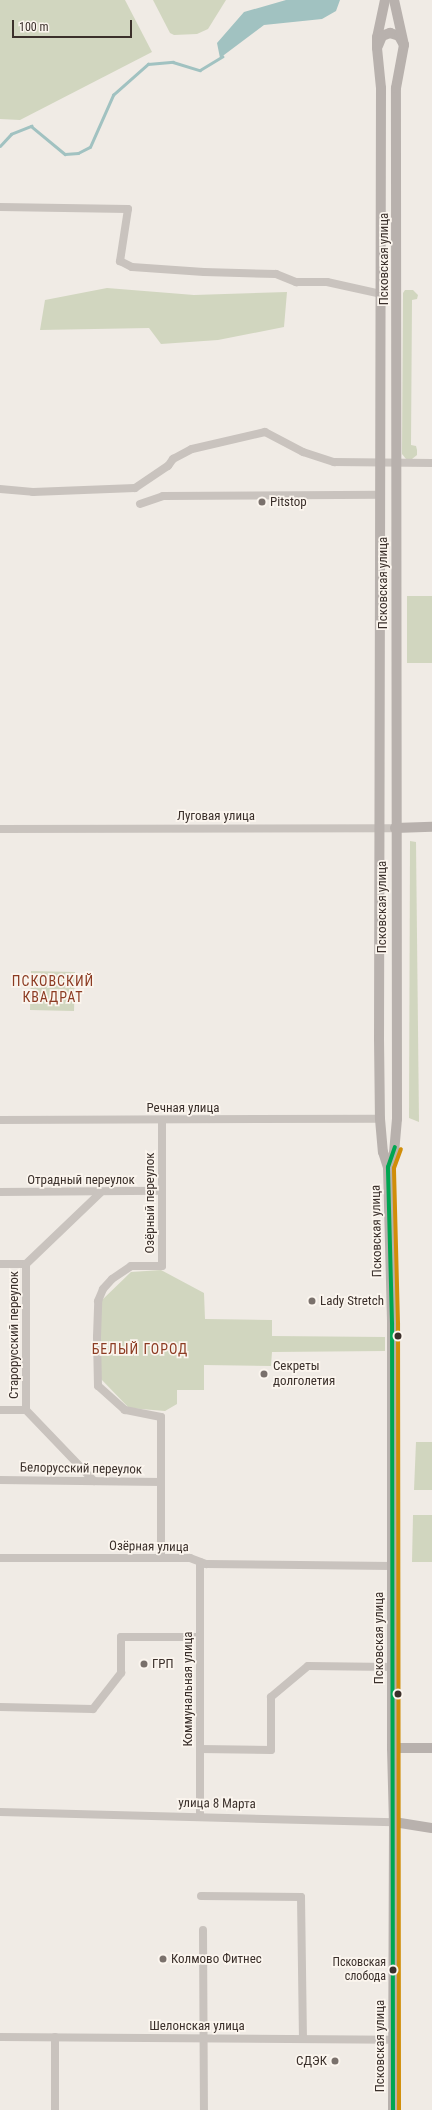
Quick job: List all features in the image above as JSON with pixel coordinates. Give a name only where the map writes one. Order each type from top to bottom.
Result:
[{"type":"main road","name":"Псковская улица","points":[[385,0],[377,37],[381,88],[380,1119],[383,1152],[388,1167],[392,1323],[392,1748],[394,1822],[393,2110]]},
{"type":"main road","name":"Псковская улица","points":[[388,1167],[394,1153],[396,1119],[396,88],[404,44],[394,0]]},
{"type":"main road","points":[[377,48],[382,36],[390,33],[399,36],[404,44]]},
{"type":"main road","name":"Луговая улица","points":[[395,828],[432,827]]},
{"type":"main road","points":[[380,1039],[384,1034],[389,1033],[396,1041]]},
{"type":"main road","points":[[392,1748],[432,1748]]},
{"type":"main road","name":"улица 8 Марта","points":[[394,1822],[432,1828]]},
{"type":"street","points":[[0,207],[128,209],[120,260],[132,267],[204,272],[276,274],[296,282],[327,282],[381,294]]},
{"type":"street","points":[[0,489],[32,492],[135,488],[168,466],[173,459],[192,449],[265,432],[303,452],[334,462],[381,464],[432,463]]},
{"type":"street","points":[[140,504],[163,496],[288,494],[381,495]]},
{"type":"street","name":"Луговая улица","points":[[0,829],[395,828]]},
{"type":"street","name":"Речная улица","points":[[0,1120],[380,1119]]},
{"type":"street","name":"Озёрный переулок","points":[[161,1558],[161,1416],[125,1410],[98,1386],[97,1337],[98,1301],[103,1289],[112,1279],[131,1266],[162,1266],[162,1120]]},
{"type":"street","name":"Отрадный переулок","points":[[0,1192],[162,1191]]},
{"type":"street","name":"Старорусский переулок","points":[[94,1481],[26,1410],[26,1264],[100,1192]]},
{"type":"street","points":[[0,1264],[26,1264]]},
{"type":"street","points":[[0,1410],[26,1410]]},
{"type":"street","name":"Белорусский переулок","points":[[0,1480],[161,1482]]},
{"type":"street","name":"Озёрная улица","points":[[0,1558],[190,1558],[206,1564],[392,1566]]},
{"type":"street","name":"Коммунальная улица","points":[[200,1562],[200,1816]]},
{"type":"street","points":[[0,1707],[93,1709],[121,1673],[121,1637],[200,1637]]},
{"type":"street","points":[[200,1749],[271,1750],[272,1697],[308,1666],[392,1667]]},
{"type":"street","name":"улица 8 Марта","points":[[0,1812],[394,1822]]},
{"type":"street","points":[[201,1896],[301,1897],[302,2039]]},
{"type":"street","points":[[203,1930],[204,2110]]},
{"type":"street","name":"Шелонская улица","points":[[0,2037],[393,2040]]},
{"type":"street","points":[[55,2037],[55,2110]]},
{"type":"green space","points":[[0,0],[125,0],[152,52],[20,120],[0,119]]},
{"type":"green space","points":[[153,0],[226,0],[208,29],[197,34],[174,35],[170,33]]},
{"type":"green space","points":[[107,288],[194,295],[287,292],[284,327],[218,340],[161,344],[149,328],[40,330],[45,300]]},
{"type":"green space","points":[[405,290],[413,290],[418,295],[417,299],[412,300],[411,445],[416,446],[417,455],[412,459],[406,459],[402,454],[403,293]]},
{"type":"green space","points":[[407,596],[432,596],[432,663],[407,663]]},
{"type":"green space","points":[[410,841],[416,842],[419,1122],[409,1118]]},
{"type":"green space","points":[[31,971],[75,972],[74,1011],[30,1010]]},
{"type":"green space","points":[[161,1270],[204,1293],[205,1319],[272,1320],[272,1336],[385,1337],[385,1351],[272,1352],[271,1366],[204,1365],[204,1390],[177,1390],[177,1404],[165,1411],[129,1408],[101,1379],[101,1301],[131,1272]]},
{"type":"green space","points":[[416,1442],[432,1442],[432,1490],[414,1490]]},
{"type":"green space","points":[[413,1515],[432,1515],[432,1562],[412,1562]]},
{"type":"water","points":[[286,0],[340,0],[336,11],[322,19],[264,25],[220,58],[217,43],[244,12]]},
{"type":"waterway","points":[[0,146],[11,134],[31,126],[65,154],[78,153],[90,147],[113,95],[148,64],[173,62],[200,70],[222,57]]},
{"type":"transit line","points":[[393,2110],[392,1323],[388,1167],[395,1147]]},
{"type":"transit line","points":[[399,2110],[398,1323],[394,1168],[401,1149]]},
{"type":"place","name":"Pitstop","points":[[262,502]]},
{"type":"place","name":"Lady Stretch","points":[[312,1301]]},
{"type":"place","name":"Секреты долголетия","points":[[264,1374]]},
{"type":"place","name":"ГРП","points":[[144,1664]]},
{"type":"place","name":"Колмово Фитнес","points":[[163,1959]]},
{"type":"place","name":"Псковская слобода","points":[[393,1970]]},
{"type":"place","name":"СДЭК","points":[[335,2061]]},
{"type":"district","name":"ПСКОВСКИЙ КВАДРАТ","points":[[53,990]]},
{"type":"district","name":"БЕЛЫЙ ГОРОД","points":[[140,1349]]}]
